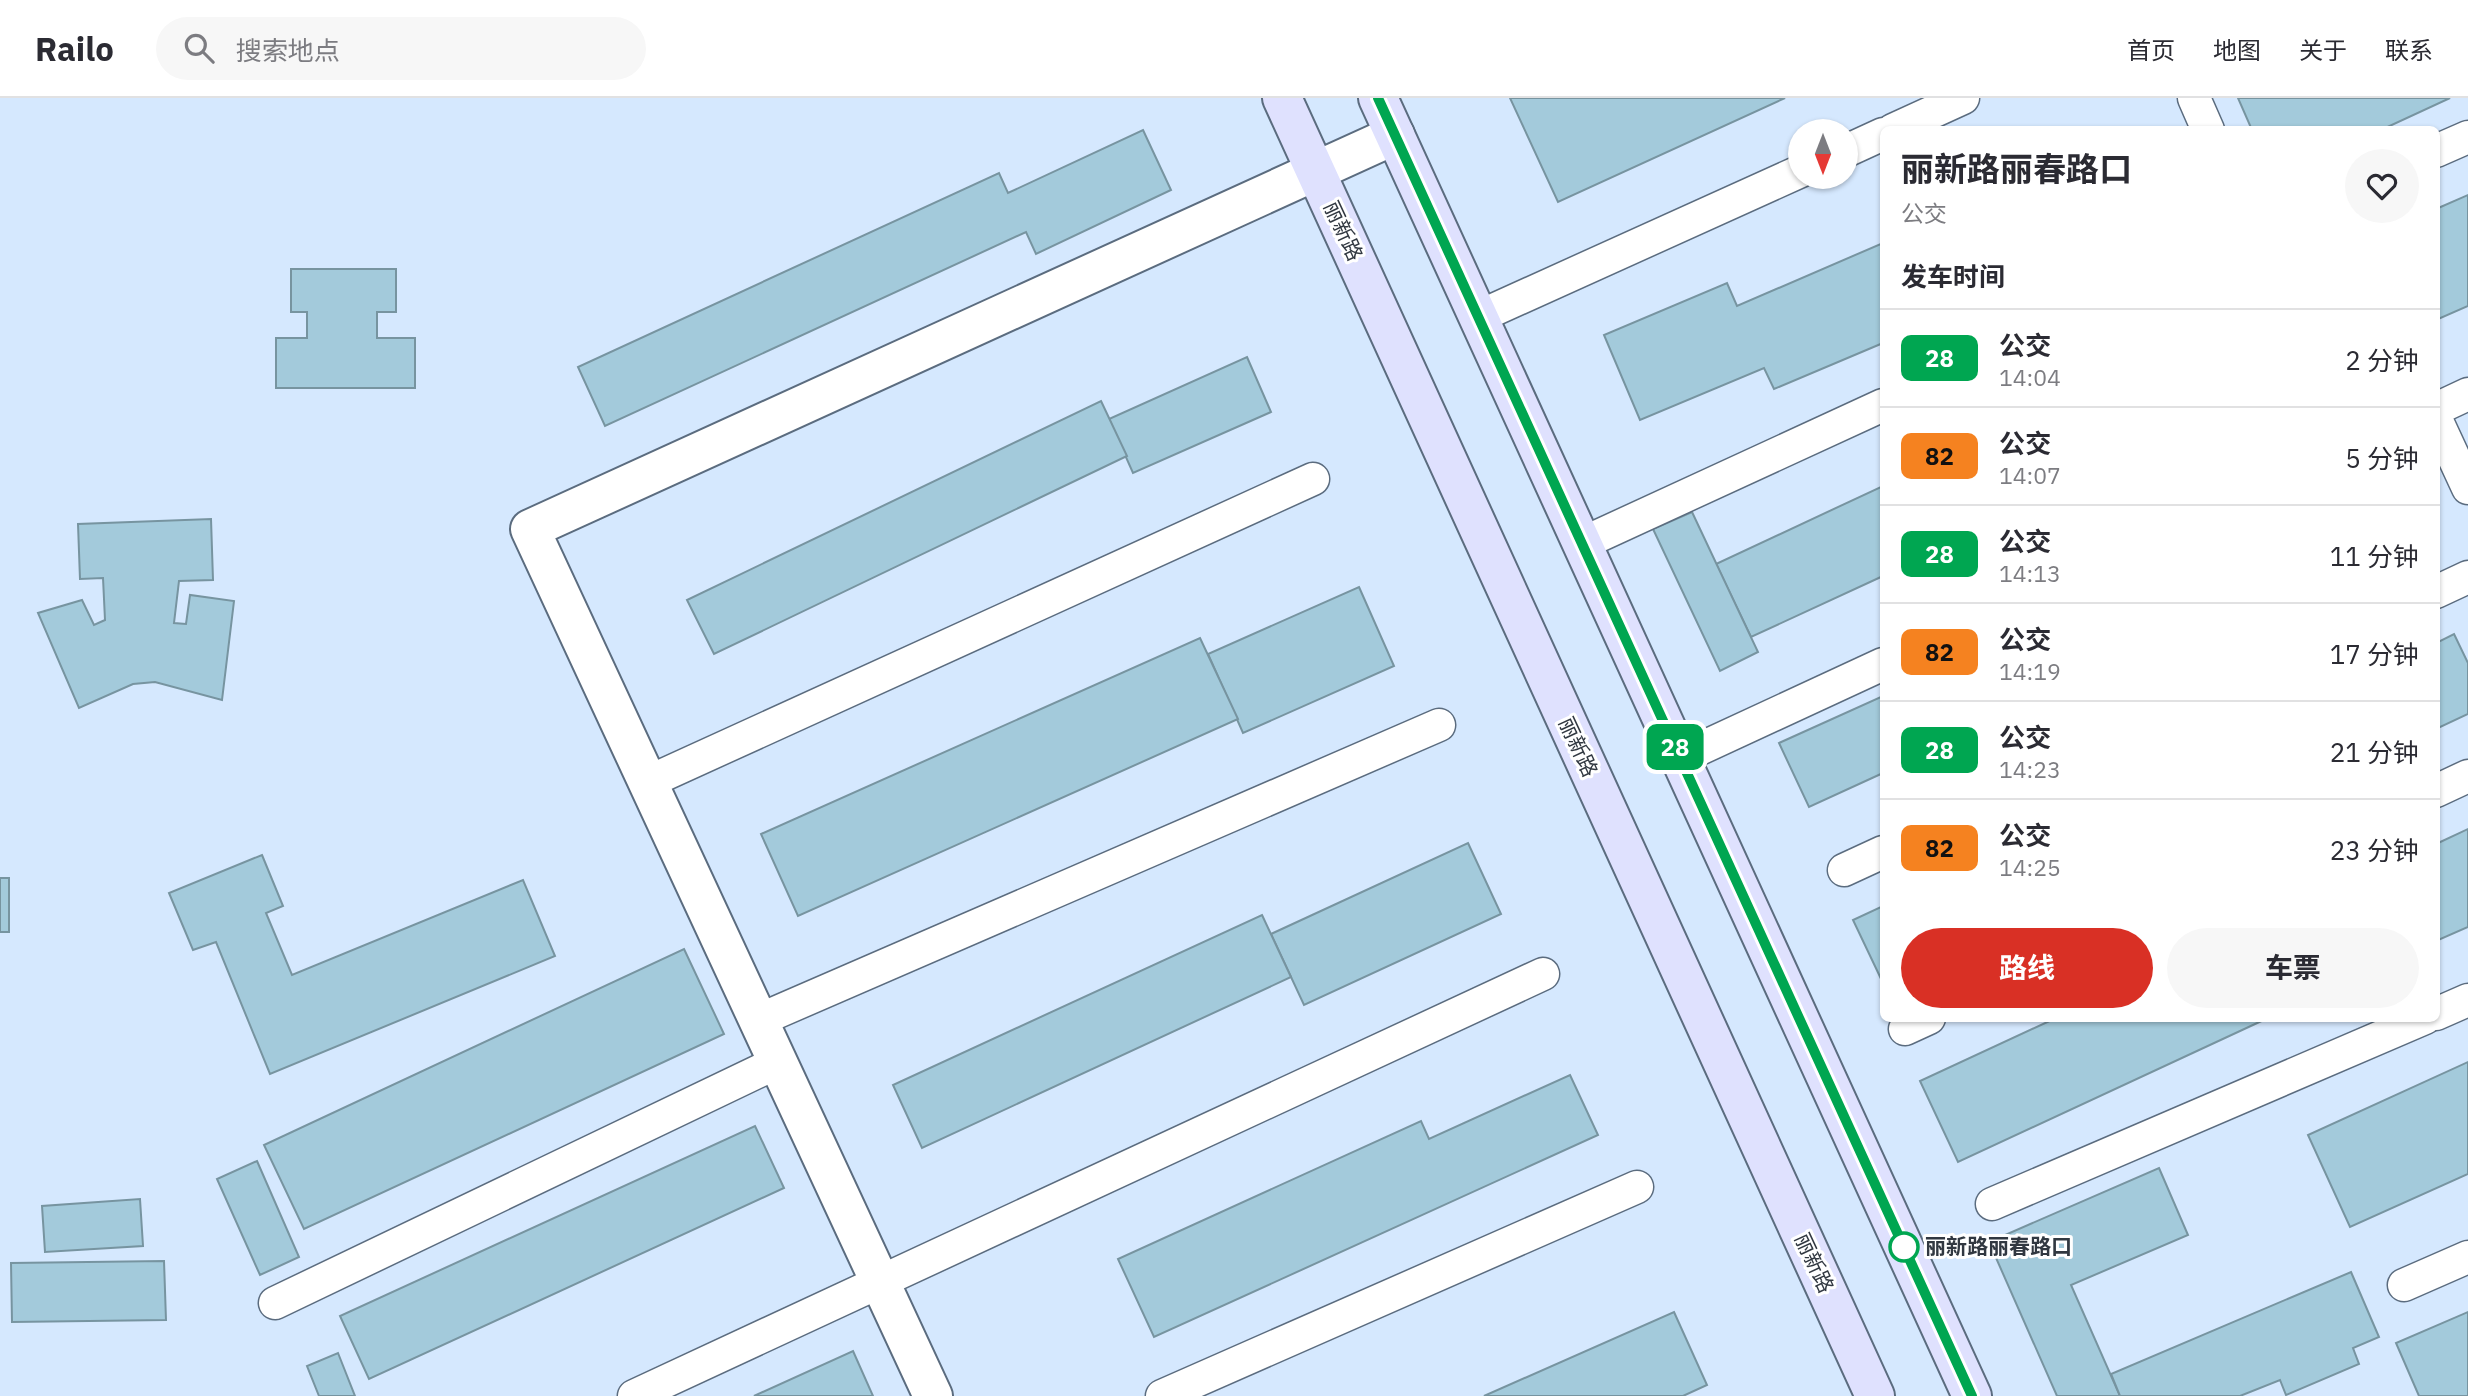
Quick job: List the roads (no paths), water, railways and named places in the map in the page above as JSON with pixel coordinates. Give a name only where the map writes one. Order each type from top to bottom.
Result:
[{"type":"main road","name":"丽新路","points":[[1282,98],[1875,1396]]},
{"type":"main road","points":[[1378,98],[1972,1396]]},
{"type":"street","points":[[933,1396],[530,529],[1395,135]]},
{"type":"lane","points":[[1902,126],[1963,98]]},
{"type":"lane","points":[[2194,98],[2206,126]]},
{"type":"lane","points":[[1858,145],[1880,135]]},
{"type":"lane","points":[[2440,149],[2468,137]]},
{"type":"lane","points":[[1478,317],[1788,177]]},
{"type":"lane","points":[[2440,407],[2468,394]]},
{"type":"lane","points":[[1581,544],[1880,406]]},
{"type":"lane","points":[[2440,428],[2468,488]]},
{"type":"lane","points":[[648,782],[1313,479]]},
{"type":"lane","points":[[2440,590],[2468,577]]},
{"type":"lane","points":[[1680,758],[1880,665]]},
{"type":"lane","points":[[759,1020],[1439,725]]},
{"type":"lane","points":[[2440,788],[2468,776]]},
{"type":"lane","points":[[1844,870],[1880,853]]},
{"type":"lane","points":[[634,1396],[1543,974]]},
{"type":"lane","points":[[2440,1012],[2468,1000]]},
{"type":"lane","points":[[1992,1204],[2417,1022]]},
{"type":"lane","points":[[275,1303],[778,1062]]},
{"type":"lane","points":[[1162,1396],[1637,1187]]},
{"type":"lane","points":[[2404,1285],[2468,1257]]},
{"type":"place","name":"丽新路丽春路口","points":[[1904,1247]]}]
